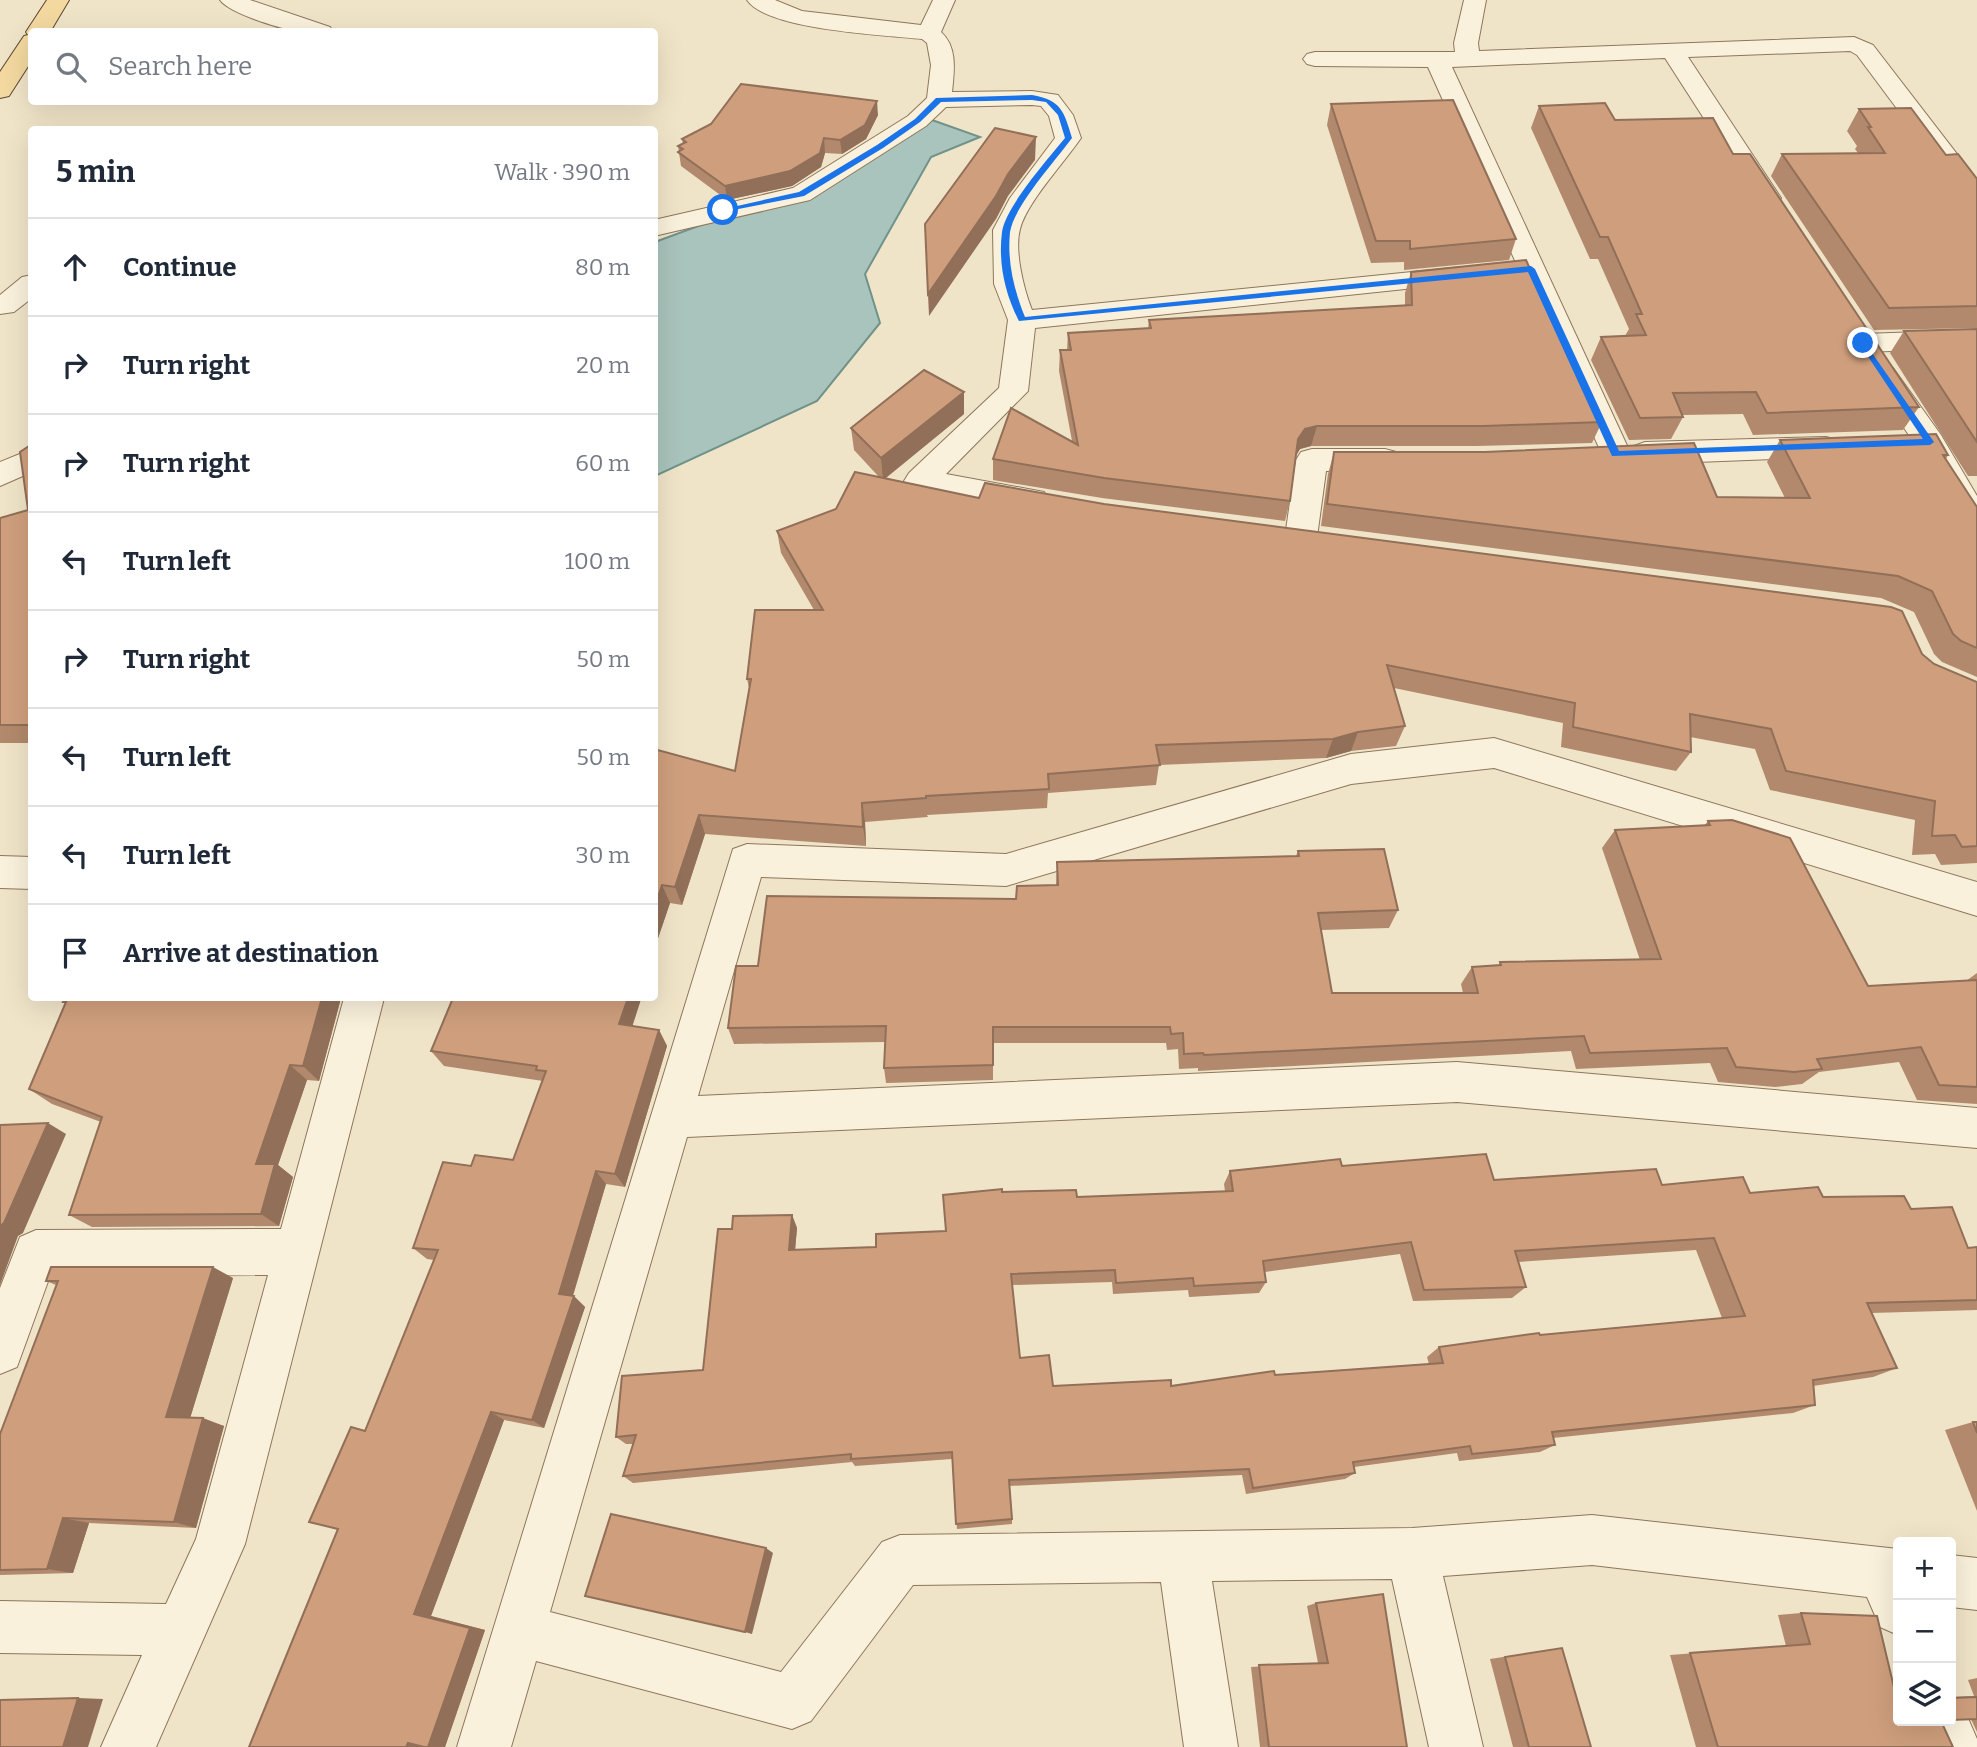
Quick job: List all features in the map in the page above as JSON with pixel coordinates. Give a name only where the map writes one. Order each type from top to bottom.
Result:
[{"type":"main road","points":[[40,28],[58,0]]},
{"type":"main road","points":[[0,91],[28,47]]},
{"type":"street","points":[[231,0],[261,13],[309,28]]},
{"type":"street","points":[[658,227],[801,194],[918,121],[939,100],[943,65],[938,41],[929,33],[802,18],[785,14],[758,0]]},
{"type":"street","points":[[929,33],[944,0]]},
{"type":"street","points":[[1468,58],[1466,43],[1475,0]]},
{"type":"street","points":[[1315,59],[1437,60],[1854,44],[1865,50],[1977,198]]},
{"type":"street","points":[[1671,49],[1782,219]]},
{"type":"street","points":[[1437,60],[1509,271],[1602,454],[1853,446]]},
{"type":"street","points":[[939,100],[1032,97],[1049,100],[1061,115],[1068,138],[1023,198],[1006,230],[1008,284],[1022,320],[1013,391],[920,481],[1062,505]]},
{"type":"street","points":[[1947,159],[1977,158]]},
{"type":"street","points":[[1022,320],[1509,271]]},
{"type":"street","points":[[2,305],[28,286]]},
{"type":"street","points":[[2,305],[28,313]]},
{"type":"street","points":[[1977,339],[1856,331],[1930,442],[1977,524]]},
{"type":"street","points":[[1891,444],[1930,442]]},
{"type":"street","points":[[1301,537],[1312,460],[1408,460]]},
{"type":"street","points":[[0,475],[28,461]]},
{"type":"street","points":[[484,1747],[747,860],[1006,870],[1351,769],[1494,753],[1977,899]]},
{"type":"street","points":[[0,872],[28,873]]},
{"type":"street","points":[[128,1747],[220,1544],[363,1001]]},
{"type":"street","points":[[672,1117],[1457,1082],[1977,1128]]},
{"type":"street","points":[[0,1350],[36,1253],[297,1252]]},
{"type":"street","points":[[519,1630],[792,1702],[900,1560],[1412,1553],[1592,1540],[1893,1586]]},
{"type":"street","points":[[1412,1553],[1456,1747]]},
{"type":"street","points":[[1183,1556],[1211,1747]]},
{"type":"street","points":[[1956,1582],[1977,1584]]},
{"type":"street","points":[[0,1627],[181,1630]]},
{"type":"street","points":[[1944,1726],[1953,1747]]},
{"type":"water","points":[[932,120],[980,137],[931,157],[865,274],[880,323],[817,401],[658,475],[658,241],[709,222],[812,198]]},
{"type":"building","points":[[741,84],[877,101],[865,125],[840,140],[824,138],[820,153],[790,171],[725,186],[678,152],[683,149],[678,146],[686,142],[682,139],[711,124]]},
{"type":"building","points":[[1453,100],[1516,239],[1410,249],[1410,241],[1376,241],[1331,104]]},
{"type":"building","points":[[1605,103],[1615,120],[1713,118],[1733,154],[1750,154],[1919,407],[1767,413],[1756,392],[1673,393],[1683,417],[1640,418],[1601,337],[1646,335],[1636,314],[1642,314],[1608,237],[1600,237],[1539,106]]},
{"type":"building","points":[[1911,108],[1946,155],[1958,154],[1977,179],[1977,306],[1889,308],[1782,154],[1885,153],[1859,109]]},
{"type":"building","points":[[995,128],[1036,137],[928,294],[925,224]]},
{"type":"building","points":[[1526,260],[1602,422],[1484,426],[1317,426],[1305,429],[1298,439],[1290,501],[1104,478],[993,459],[1011,408],[1078,445],[1060,350],[1071,350],[1068,333],[1151,328],[1149,320],[1412,305],[1411,272]]},
{"type":"building","points":[[1977,329],[1977,442],[1904,331]]},
{"type":"building","points":[[924,370],[964,392],[881,458],[851,428]]},
{"type":"building","points":[[1936,434],[1948,455],[1943,455],[1977,507],[1977,648],[1953,634],[1932,591],[1898,576],[1327,504],[1334,452],[1485,452],[1694,443],[1717,497],[1810,498],[1780,440]]},
{"type":"building","points":[[28,447],[28,510],[20,452]]},
{"type":"building","points":[[855,472],[979,498],[985,483],[1104,504],[1891,607],[1902,611],[1922,654],[1934,664],[1977,682],[1977,846],[1962,847],[1955,835],[1932,836],[1935,801],[1786,771],[1771,729],[1690,714],[1691,752],[1573,727],[1575,703],[1387,665],[1405,726],[1358,732],[1333,739],[1156,745],[1160,765],[1048,774],[1049,789],[926,796],[862,803],[863,827],[699,815],[675,887],[662,885],[658,897],[658,750],[735,771],[751,679],[747,679],[755,610],[823,610],[777,531],[836,509]]},
{"type":"building","points":[[28,510],[28,725],[0,725],[0,518]]},
{"type":"building","points":[[1732,820],[1790,838],[1868,986],[1977,980],[1977,1087],[1939,1085],[1921,1047],[1817,1059],[1822,1069],[1794,1072],[1736,1067],[1727,1048],[1590,1053],[1584,1036],[1204,1055],[1184,1054],[1183,1033],[1171,1034],[1170,1027],[993,1027],[993,1065],[884,1068],[886,1026],[728,1028],[736,966],[758,966],[767,896],[1016,899],[1017,886],[1058,885],[1057,862],[1299,856],[1298,851],[1384,849],[1398,910],[1318,913],[1332,993],[1478,993],[1472,967],[1501,965],[1500,962],[1661,959],[1615,830],[1710,825],[1708,821]]},
{"type":"building","points":[[321,1001],[303,1066],[290,1065],[256,1164],[275,1164],[261,1214],[69,1215],[102,1117],[29,1089],[66,1002],[63,1002]]},
{"type":"building","points":[[452,1001],[627,1001],[619,1024],[659,1030],[615,1174],[596,1171],[559,1294],[574,1296],[532,1420],[491,1412],[414,1614],[470,1628],[428,1747],[408,1743],[406,1747],[249,1747],[338,1529],[309,1522],[351,1427],[365,1431],[438,1250],[413,1248],[443,1162],[471,1166],[475,1155],[513,1160],[546,1071],[536,1070],[537,1066],[431,1051]]},
{"type":"building","points":[[48,1123],[4,1223],[0,1226],[0,1125]]},
{"type":"building","points":[[1486,1154],[1494,1180],[1656,1169],[1662,1185],[1743,1177],[1750,1193],[1818,1187],[1823,1197],[1904,1196],[1911,1209],[1952,1207],[1968,1248],[1977,1247],[1977,1300],[1867,1303],[1897,1368],[1813,1380],[1815,1405],[1552,1432],[1555,1445],[1472,1454],[1470,1446],[1353,1462],[1355,1473],[1253,1488],[1249,1469],[1009,1480],[1012,1519],[956,1524],[952,1452],[851,1459],[851,1454],[623,1476],[636,1435],[616,1437],[622,1376],[703,1370],[718,1229],[732,1229],[733,1216],[792,1215],[789,1250],[876,1247],[876,1234],[946,1231],[943,1195],[1002,1189],[1002,1192],[1076,1190],[1077,1197],[1233,1191],[1230,1171],[1340,1159],[1342,1166]],"holes":[[[1714,1238],[1745,1316],[1539,1333],[1439,1347],[1443,1363],[1275,1375],[1274,1371],[1171,1386],[1171,1380],[1053,1386],[1049,1355],[1020,1358],[1011,1274],[1115,1270],[1116,1283],[1193,1278],[1194,1286],[1266,1282],[1263,1261],[1411,1242],[1424,1290],[1526,1287],[1515,1251]]]},
{"type":"building","points":[[51,1267],[213,1267],[166,1417],[203,1418],[174,1522],[63,1518],[47,1569],[0,1570],[0,1434],[58,1281],[46,1281]]},
{"type":"building","points":[[611,1514],[766,1548],[745,1632],[585,1596]]},
{"type":"building","points":[[1383,1594],[1407,1747],[1269,1747],[1259,1665],[1328,1663],[1316,1603]]},
{"type":"building","points":[[1801,1613],[1877,1616],[1893,1683],[1893,1726],[1943,1726],[1953,1747],[1718,1747],[1690,1653],[1810,1644]]},
{"type":"building","points":[[1562,1648],[1591,1747],[1529,1747],[1505,1657]]},
{"type":"building","points":[[1977,1697],[1977,1719],[1956,1720],[1956,1698]]},
{"type":"building","points":[[78,1698],[63,1747],[0,1747],[0,1700]]},
{"type":"route","points":[[723,210],[801,194],[918,121],[939,100],[1032,97],[1049,100],[1061,115],[1068,138],[1023,198],[1006,230],[1008,284],[1022,320],[1531,269],[1616,454],[1725,452],[1930,442],[1863,343]]}]
